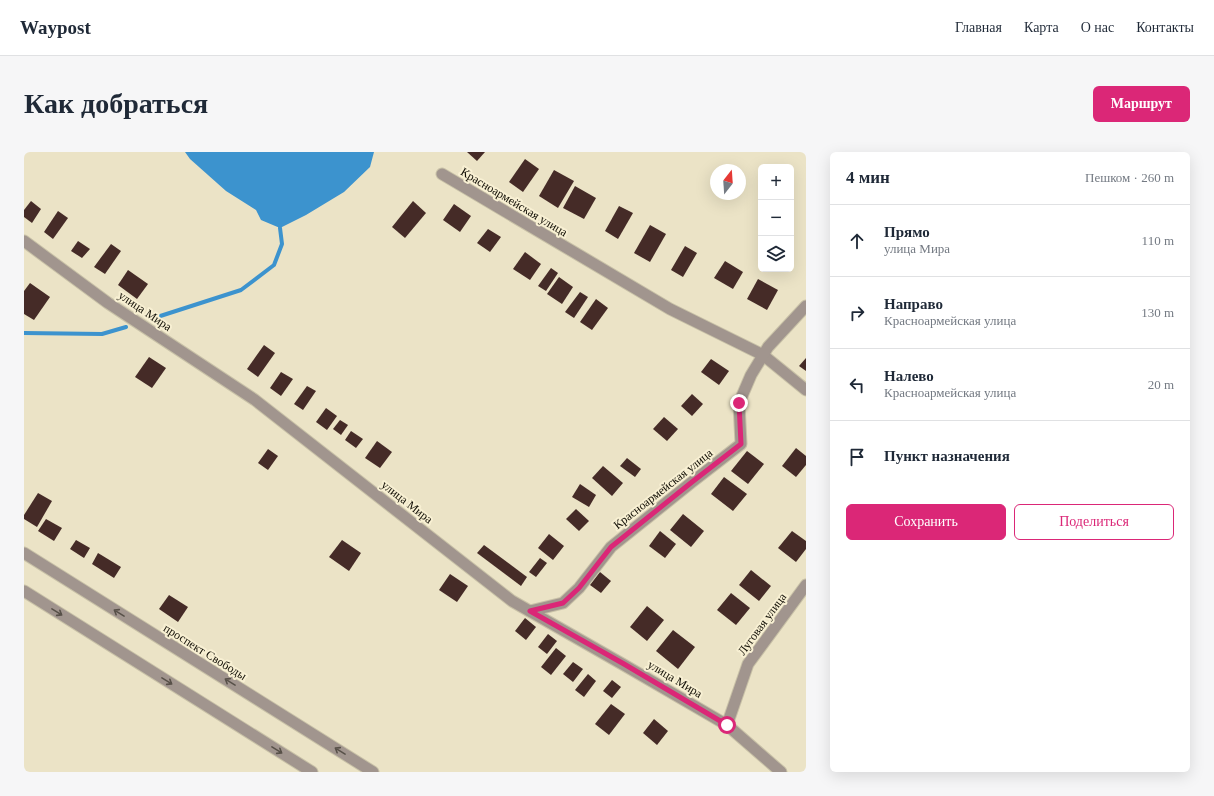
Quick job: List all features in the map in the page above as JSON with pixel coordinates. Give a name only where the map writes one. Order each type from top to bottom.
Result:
[{"type":"street","name":"Красноармейская улица","points":[[442,174],[670,309],[763,355]]},
{"type":"street","name":"улица Мира","points":[[24,241],[108,302],[255,400],[512,601],[624,664],[727,725],[781,772]]},
{"type":"street","name":"Красноармейская улица","points":[[530,611],[563,603],[579,588],[611,547],[741,444],[739,403],[751,375],[768,347],[806,306]]},
{"type":"street","points":[[763,355],[806,390]]},
{"type":"street","name":"проспект Свободы","points":[[24,553],[373,772]]},
{"type":"street","name":"Луговая улица","points":[[727,725],[748,664],[806,585]]},
{"type":"street","points":[[24,591],[312,772]]},
{"type":"water","points":[[185,152],[374,152],[370,167],[344,192],[306,215],[280,228],[261,220],[256,210],[226,191],[190,159]]},
{"type":"building","points":[[467,152],[485,152],[477,161]]},
{"type":"building","points":[[525,159],[539,169],[523,192],[509,182]]},
{"type":"building","points":[[554,170],[574,181],[558,208],[539,196]]},
{"type":"building","points":[[575,186],[596,198],[584,219],[563,208]]},
{"type":"building","points":[[31,201],[41,209],[32,223],[24,217],[24,210]]},
{"type":"building","points":[[413,201],[426,213],[405,238],[392,227]]},
{"type":"building","points":[[454,204],[471,216],[460,232],[443,220]]},
{"type":"building","points":[[619,206],[633,213],[618,239],[605,231]]},
{"type":"building","points":[[58,211],[68,218],[53,239],[44,232]]},
{"type":"building","points":[[650,225],[666,234],[650,262],[634,253]]},
{"type":"building","points":[[488,229],[501,237],[490,252],[477,243]]},
{"type":"building","points":[[78,241],[90,249],[82,258],[71,251]]},
{"type":"building","points":[[111,244],[121,251],[105,274],[94,267]]},
{"type":"building","points":[[685,246],[697,253],[683,277],[671,270]]},
{"type":"building","points":[[525,252],[541,264],[530,280],[513,269]]},
{"type":"building","points":[[725,261],[743,272],[733,289],[714,278]]},
{"type":"building","points":[[551,268],[558,273],[546,291],[538,286]]},
{"type":"building","points":[[128,270],[148,284],[137,299],[118,285]]},
{"type":"building","points":[[559,277],[573,287],[562,304],[547,294]]},
{"type":"building","points":[[758,279],[778,290],[767,310],[747,299]]},
{"type":"building","points":[[30,283],[50,297],[34,320],[24,314],[24,291]]},
{"type":"building","points":[[580,292],[588,297],[574,318],[565,312]]},
{"type":"building","points":[[596,299],[608,308],[592,330],[580,322]]},
{"type":"building","points":[[264,345],[275,353],[258,377],[247,369]]},
{"type":"building","points":[[149,357],[166,368],[152,388],[135,377]]},
{"type":"building","points":[[806,358],[806,371],[799,366]]},
{"type":"building","points":[[711,359],[729,371],[719,385],[701,372]]},
{"type":"building","points":[[281,372],[293,379],[281,396],[270,388]]},
{"type":"building","points":[[307,386],[316,391],[303,410],[294,404]]},
{"type":"building","points":[[692,394],[703,404],[692,416],[681,406]]},
{"type":"building","points":[[326,408],[337,416],[327,430],[316,422]]},
{"type":"building","points":[[664,417],[678,429],[667,441],[653,429]]},
{"type":"building","points":[[340,420],[348,425],[341,435],[333,429]]},
{"type":"building","points":[[351,431],[363,439],[356,448],[345,440]]},
{"type":"building","points":[[377,441],[392,452],[380,468],[365,458]]},
{"type":"building","points":[[796,448],[806,456],[806,465],[796,477],[782,466]]},
{"type":"building","points":[[268,449],[278,456],[268,470],[258,463]]},
{"type":"building","points":[[747,451],[764,464],[748,484],[731,471]]},
{"type":"building","points":[[627,458],[641,469],[635,477],[620,466]]},
{"type":"building","points":[[603,466],[623,483],[612,496],[592,478]]},
{"type":"building","points":[[724,477],[747,494],[733,511],[711,494]]},
{"type":"building","points":[[580,484],[596,495],[589,507],[572,497]]},
{"type":"building","points":[[38,493],[52,501],[37,527],[24,519],[24,515]]},
{"type":"building","points":[[576,509],[589,521],[579,531],[566,519]]},
{"type":"building","points":[[683,514],[704,531],[691,547],[670,530]]},
{"type":"building","points":[[46,519],[62,528],[54,541],[38,531]]},
{"type":"building","points":[[660,531],[676,544],[665,558],[649,546]]},
{"type":"building","points":[[792,531],[806,541],[806,549],[796,562],[778,548]]},
{"type":"building","points":[[549,534],[564,546],[553,560],[538,548]]},
{"type":"building","points":[[76,540],[90,548],[84,558],[70,549]]},
{"type":"building","points":[[342,540],[361,553],[349,571],[329,557]]},
{"type":"building","points":[[484,545],[527,577],[521,586],[477,553]]},
{"type":"building","points":[[98,553],[121,567],[114,578],[92,564]]},
{"type":"building","points":[[540,558],[547,563],[536,577],[529,572]]},
{"type":"building","points":[[751,570],[771,586],[759,601],[739,585]]},
{"type":"building","points":[[600,572],[611,581],[601,593],[590,585]]},
{"type":"building","points":[[450,574],[468,586],[457,602],[439,590]]},
{"type":"building","points":[[731,593],[750,608],[736,625],[717,610]]},
{"type":"building","points":[[169,595],[188,607],[178,622],[159,609]]},
{"type":"building","points":[[647,606],[664,620],[647,641],[630,627]]},
{"type":"building","points":[[525,618],[536,627],[526,640],[515,631]]},
{"type":"building","points":[[673,630],[695,647],[678,669],[656,651]]},
{"type":"building","points":[[548,634],[557,641],[547,654],[538,647]]},
{"type":"building","points":[[556,648],[566,656],[551,675],[541,667]]},
{"type":"building","points":[[573,662],[583,669],[573,682],[563,674]]},
{"type":"building","points":[[588,674],[596,681],[584,697],[575,690]]},
{"type":"building","points":[[612,680],[621,687],[612,698],[603,691]]},
{"type":"building","points":[[611,704],[625,714],[609,735],[595,724]]},
{"type":"building","points":[[654,719],[668,731],[657,745],[643,733]]},
{"type":"waterway","points":[[151,319],[241,290],[274,265],[282,244],[280,228]]},
{"type":"waterway","points":[[24,333],[102,334],[126,327]]},
{"type":"route","points":[[727,725],[624,664],[530,611],[563,603],[579,588],[611,547],[741,444],[739,403]]}]
